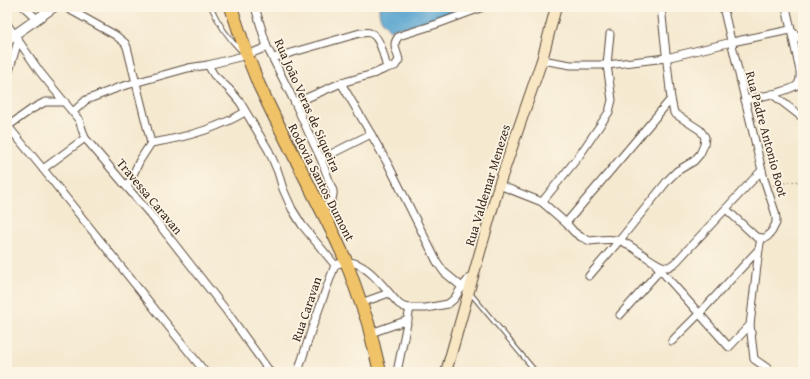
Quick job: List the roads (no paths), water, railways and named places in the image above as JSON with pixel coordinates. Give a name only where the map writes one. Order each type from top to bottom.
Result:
[{"type":"highway","name":"Rodovia Santos Dumont","points":[[231,7],[247,55],[272,112],[322,210],[346,262],[371,333],[380,372]]},
{"type":"main road","name":"Rua Valdemar Menezes","points":[[446,372],[465,289],[474,273],[499,185],[542,60],[556,7]]},
{"type":"street","points":[[24,7],[37,19]]},
{"type":"street","points":[[7,78],[13,39],[54,7]]},
{"type":"street","points":[[65,7],[115,35],[125,43],[127,47],[151,143],[140,160],[127,186]]},
{"type":"street","name":"Rua João Veras de Siqueira","points":[[255,7],[267,47],[321,159],[333,191],[331,202],[322,210]]},
{"type":"street","points":[[295,103],[340,83],[395,66],[399,60],[394,44],[399,36],[483,7]]},
{"type":"street","points":[[589,276],[668,180],[677,171],[694,161],[700,154],[704,145],[705,137],[700,130],[674,113],[671,99],[661,7]]},
{"type":"street","name":"Rua Padre Antonio Boot","points":[[723,7],[762,170],[776,218],[776,223],[772,231],[765,238],[761,238]]},
{"type":"street","points":[[745,100],[772,94],[795,86],[800,80],[800,71],[786,7]]},
{"type":"street","name":"Travessa Caravan","points":[[7,24],[13,39],[79,120],[85,138],[170,238],[225,309],[270,372]]},
{"type":"street","points":[[542,60],[571,65],[607,65],[666,58],[790,30],[802,39]]},
{"type":"street","points":[[272,58],[360,33],[369,32],[378,39],[387,68]]},
{"type":"street","points":[[542,202],[579,156],[609,112],[612,100],[607,65],[610,34]]},
{"type":"street","points":[[73,112],[86,100],[109,90],[188,68],[208,65],[247,55],[267,47]]},
{"type":"street","points":[[208,65],[214,75],[235,95],[269,151],[292,210],[335,265]]},
{"type":"street","points":[[340,83],[371,134],[403,193],[437,262],[444,272],[465,289],[448,304],[426,308],[410,308],[399,304],[375,277],[364,268],[352,262],[346,262]]},
{"type":"street","points":[[772,94],[803,118]]},
{"type":"street","points":[[566,222],[671,99]]},
{"type":"street","points":[[65,102],[45,102],[7,126],[44,169],[205,372]]},
{"type":"street","points":[[151,143],[166,141],[195,133],[231,121],[245,112]]},
{"type":"street","points":[[321,159],[371,134]]},
{"type":"street","points":[[44,169],[85,138]]},
{"type":"street","points":[[499,185],[542,202],[566,222],[574,232],[586,240],[619,241],[652,260],[659,266],[669,267],[762,170]]},
{"type":"street","points":[[726,209],[756,237],[761,238],[750,325],[754,359],[767,368]]},
{"type":"street","points":[[672,341],[759,249]]},
{"type":"street","points":[[652,260],[729,347],[750,325]]},
{"type":"street","name":"Rua Caravan","points":[[298,372],[335,265],[346,262]]},
{"type":"street","points":[[620,315],[660,270]]},
{"type":"street","points":[[361,303],[389,293]]},
{"type":"street","points":[[397,372],[410,308]]},
{"type":"street","points":[[371,333],[408,320]]},
{"type":"lane","points":[[211,7],[218,23],[228,38],[247,55]]},
{"type":"lane","points":[[465,289],[536,372]]},
{"type":"water","points":[[379,7],[468,7],[415,26],[390,30],[380,17]]}]
